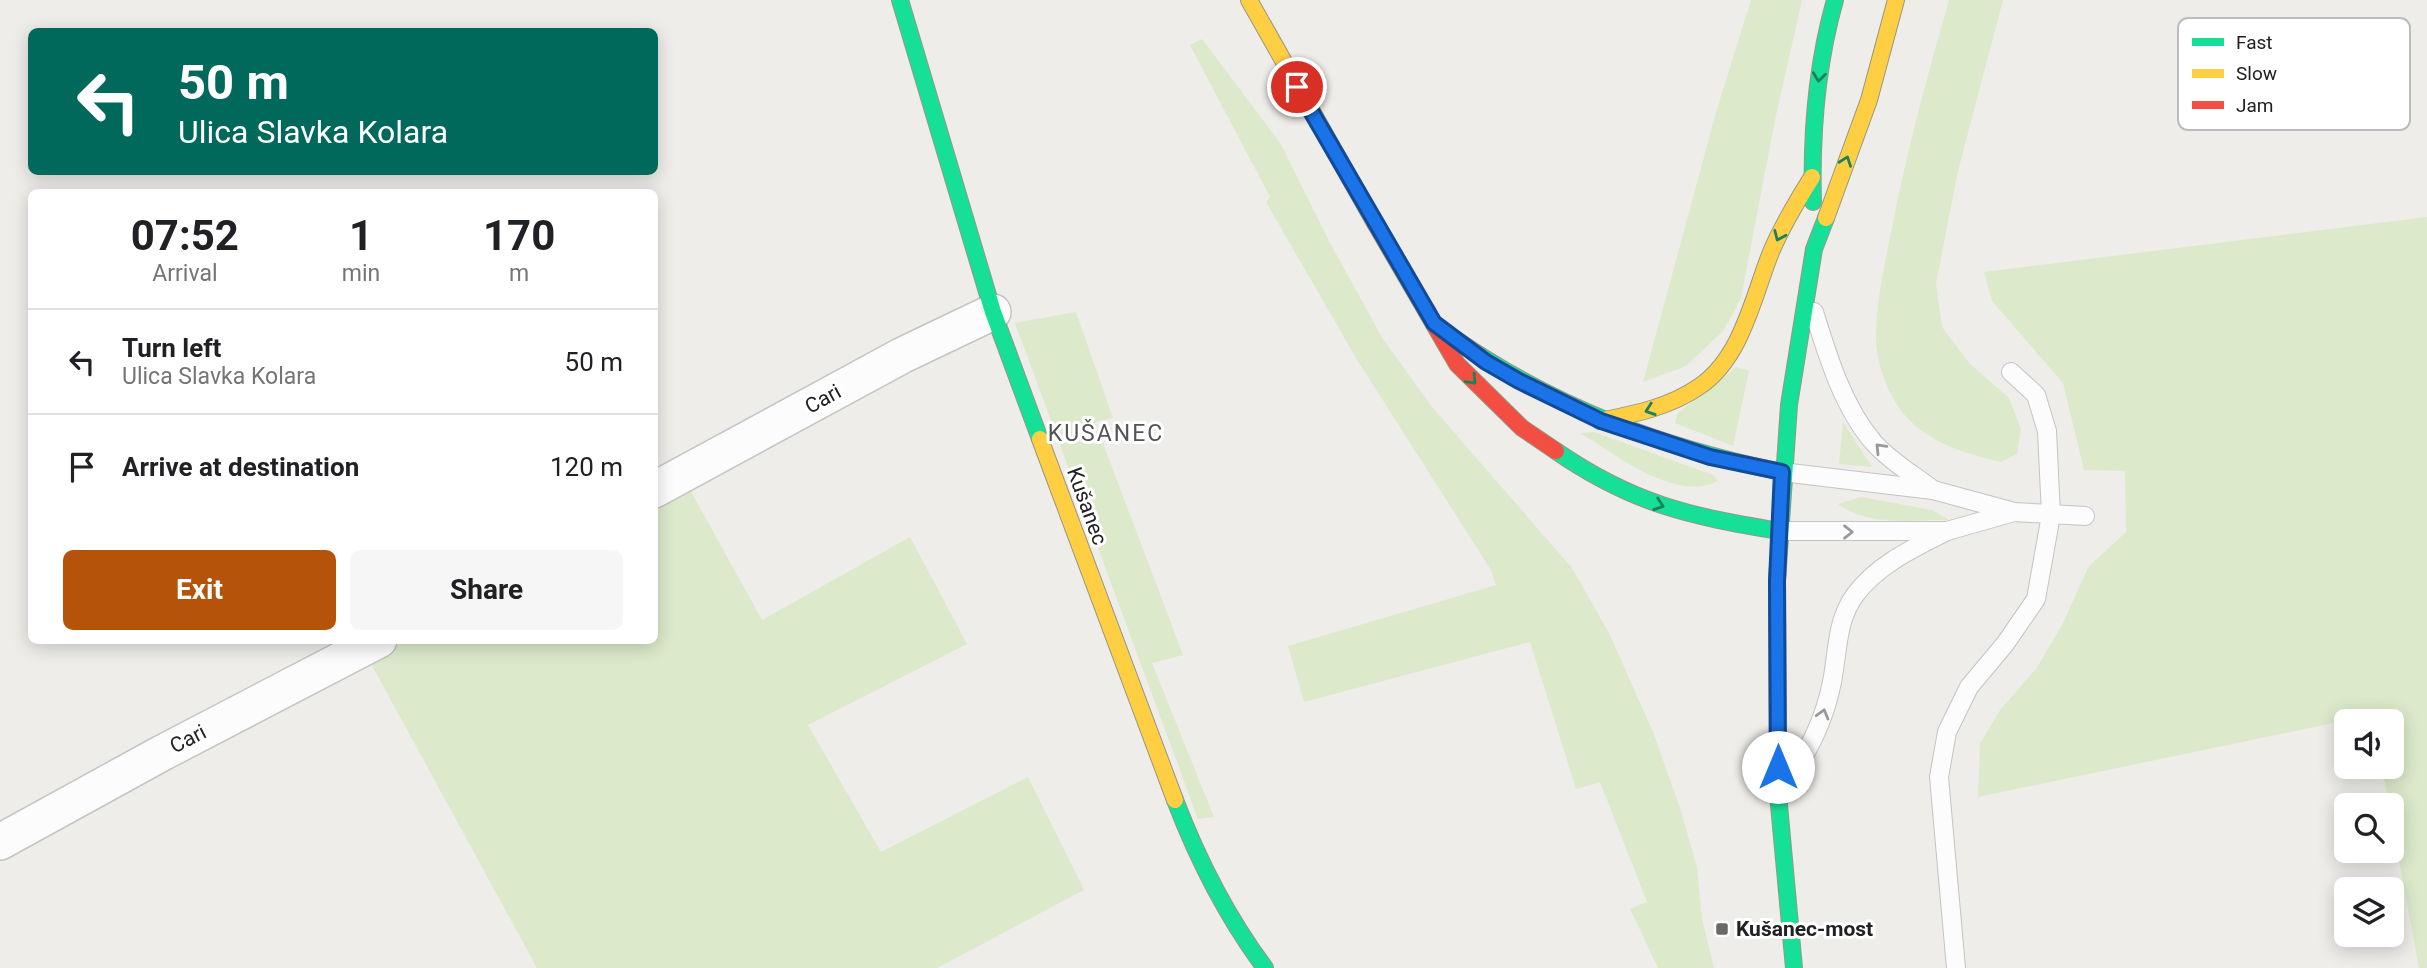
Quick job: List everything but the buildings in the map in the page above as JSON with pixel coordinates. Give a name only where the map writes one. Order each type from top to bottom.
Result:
[{"type":"main road","name":"Kušanec","points":[[900,0],[993,312],[1189,835],[1236,929],[1265,968]]},
{"type":"main road","points":[[1249,0],[1321,131],[1457,364],[1489,398],[1522,428],[1580,468],[1627,494],[1691,516],[1779,531]]},
{"type":"main road","points":[[1814,248],[1812,177],[1819,68],[1835,0]]},
{"type":"main road","points":[[1794,968],[1778,794],[1777,581],[1782,472],[1789,405],[1814,248],[1869,100],[1896,0]]},
{"type":"main road","points":[[1601,421],[1642,413],[1685,396],[1713,375],[1735,347],[1770,254],[1788,216],[1812,177]]},
{"type":"main road","points":[[1434,323],[1486,362],[1525,385],[1601,421],[1710,457],[1782,472]]},
{"type":"street","name":"Cari","points":[[658,488],[903,355],[993,312]]},
{"type":"street","name":"Cari","points":[[0,842],[162,753],[371,644]]},
{"type":"lane","points":[[1807,290],[1826,353],[1859,423],[1891,459],[1933,490]]},
{"type":"lane","points":[[1956,968],[1940,777],[1947,732],[1969,687],[2005,644],[2036,599],[2051,515],[2047,431],[2036,395],[2011,372]]},
{"type":"lane","points":[[1782,472],[1933,490],[2014,512],[2085,516]]},
{"type":"lane","points":[[1778,794],[1803,762],[1821,723],[1832,682],[1838,633],[1855,596],[1893,560],[1947,531],[2014,512]]},
{"type":"lane","points":[[1779,531],[1947,531]]},
{"type":"green space","points":[[1751,0],[1802,0],[1775,120],[1741,298],[1724,330],[1686,366],[1643,382],[1717,109]]},
{"type":"green space","points":[[1949,0],[2003,0],[1958,171],[1936,283],[1942,327],[1970,364],[2009,398],[2021,429],[2017,454],[2001,462],[1947,445],[1913,423],[1898,406],[1888,388],[1877,348],[1879,299],[1897,203],[1917,116]]},
{"type":"green space","points":[[1202,39],[1281,144],[1329,241],[1383,339],[1432,407],[1572,568],[1609,633],[1653,732],[1680,808],[1697,867],[1702,919],[1714,968],[1658,968],[1630,909],[1647,902],[1600,782],[1576,789],[1530,642],[1304,702],[1288,646],[1496,585],[1491,570],[1356,358],[1266,202],[1270,197],[1190,45]]},
{"type":"green space","points":[[2427,217],[2427,968],[2419,968],[2399,863],[2404,863],[2404,793],[2387,793],[2384,779],[2404,779],[2404,709],[2334,709],[2334,723],[1978,797],[1980,744],[2000,710],[2036,669],[2061,627],[2089,566],[2126,532],[2125,471],[2084,470],[2063,383],[1992,301],[1984,272]]},
{"type":"green space","points":[[1076,312],[1113,418],[1095,422],[1183,655],[1152,663],[1214,817],[1198,819],[1015,323]]},
{"type":"green space","points":[[1736,367],[1749,371],[1733,446],[1675,423],[1678,413]]},
{"type":"green space","points":[[1843,422],[1872,467],[1839,464]]},
{"type":"green space","points":[[1594,432],[1713,475],[1718,481],[1701,486],[1683,486],[1664,481],[1628,463],[1580,433]]},
{"type":"green space","points":[[689,488],[762,620],[910,537],[967,644],[808,725],[881,852],[1028,777],[1084,890],[937,968],[537,968],[369,660],[400,644],[658,644],[658,504]]},
{"type":"green space","points":[[1861,497],[1932,510],[1949,520],[1877,519],[1850,511],[1838,504]]},
{"type":"traffic: fast","points":[[900,0],[993,312],[1040,439]]},
{"type":"traffic: fast","points":[[1813,202],[1816,100],[1823,50],[1835,0]]},
{"type":"traffic: fast","points":[[1794,968],[1778,794],[1777,581],[1789,405],[1814,249],[1826,218]]},
{"type":"traffic: fast","points":[[1458,341],[1534,387],[1613,423],[1696,451],[1782,472]]},
{"type":"traffic: fast","points":[[1556,451],[1584,469],[1637,496],[1717,520],[1779,531]]},
{"type":"traffic: fast","points":[[1175,800],[1214,887],[1265,968]]},
{"type":"traffic: slow","points":[[1249,0],[1375,223]]},
{"type":"traffic: slow","points":[[1826,218],[1869,100],[1896,0]]},
{"type":"traffic: slow","points":[[1600,421],[1664,404],[1689,393],[1714,374],[1736,343],[1775,242],[1812,177]]},
{"type":"traffic: slow","points":[[1040,439],[1175,800]]},
{"type":"traffic: jam","points":[[1375,223],[1457,364],[1522,428],[1556,451]]},
{"type":"place","name":"Kušanec-most","points":[[1722,929]]},
{"type":"district","name":"KUŠANEC","points":[[1106,433]]},
{"type":"route","points":[[1297,87],[1434,323],[1486,362],[1535,390],[1601,421],[1710,457],[1782,472],[1777,581],[1778,767]]}]
